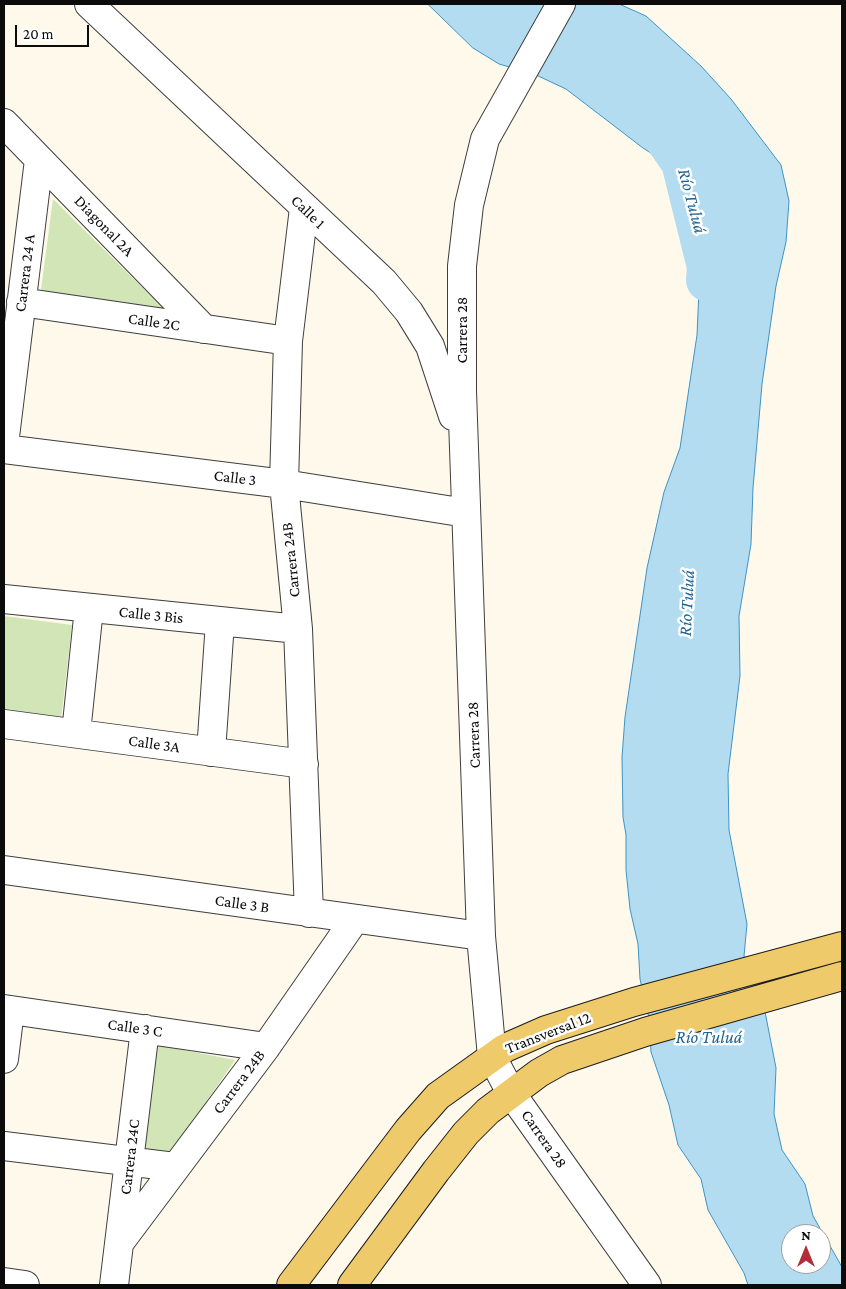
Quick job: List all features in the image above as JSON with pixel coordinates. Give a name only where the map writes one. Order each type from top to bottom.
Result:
[{"type":"main road","name":"Transversal 12","points":[[291,1285],[408,1130],[438,1096],[505,1048],[546,1030],[634,1002],[842,946]]},
{"type":"main road","name":"Transversal 12","points":[[352,1285],[466,1133],[511,1093],[562,1060],[645,1032],[842,976]]},
{"type":"street","name":"Calle 1","points":[[89,4],[384,282],[409,312],[430,346],[444,385],[464,461]]},
{"type":"street","name":"Carrera 28","points":[[561,4],[485,138],[469,205],[462,266],[461,318],[464,461],[481,936],[492,1057],[511,1093],[647,1285]]},
{"type":"street","name":"Diagonal 2A","points":[[4,123],[204,329]]},
{"type":"street","name":"Carrera 24 A","points":[[4,447],[39,160]]},
{"type":"street","name":"Carrera 24B","points":[[304,208],[288,341],[284,484],[298,629],[309,913]]},
{"type":"street","name":"Calle 2C","points":[[21,302],[288,341]]},
{"type":"street","name":"Calle 3","points":[[4,447],[284,484],[466,513]]},
{"type":"street","name":"Calle 3 Bis","points":[[4,599],[298,629]]},
{"type":"street","points":[[76,733],[89,608]]},
{"type":"street","points":[[211,752],[220,622]]},
{"type":"street","name":"Calle 3A","points":[[4,724],[304,764]]},
{"type":"street","name":"Calle 3 B","points":[[4,870],[481,936]]},
{"type":"street","name":"Carrera 24B","points":[[120,1242],[266,1047],[355,919]]},
{"type":"street","points":[[4,1059],[7,1010]]},
{"type":"street","name":"Calle 3 C","points":[[7,1010],[266,1047]]},
{"type":"street","name":"Carrera 24C","points":[[114,1285],[145,1029]]},
{"type":"street","points":[[4,1146],[175,1167]]},
{"type":"street","points":[[4,1282],[26,1285]]},
{"type":"green space","points":[[53,199],[167,312],[40,297]]},
{"type":"green space","points":[[4,616],[72,625],[61,719],[4,710]]},
{"type":"green space","points":[[152,1044],[235,1060],[169,1156],[140,1153]]},
{"type":"water","name":"Río Tuluá","points":[[428,4],[619,4],[646,16],[701,66],[731,99],[781,165],[789,201],[786,242],[776,286],[762,384],[753,488],[751,544],[739,616],[740,676],[728,774],[729,830],[747,924],[744,956],[760,986],[776,1068],[774,1114],[782,1150],[805,1184],[813,1216],[818,1224],[781,1224],[781,1274],[831,1274],[831,1248],[842,1267],[842,1285],[748,1285],[744,1273],[708,1210],[701,1179],[678,1145],[669,1105],[651,1052],[649,1018],[640,979],[638,944],[630,909],[626,870],[626,835],[623,817],[622,757],[625,717],[647,568],[664,492],[680,448],[697,335],[699,290],[697,193],[683,174],[643,148],[566,89],[534,74],[499,64],[473,48]]},
{"type":"waterway","name":"Río Tuluá","points":[[658,126],[683,162],[709,267],[708,280]]}]
